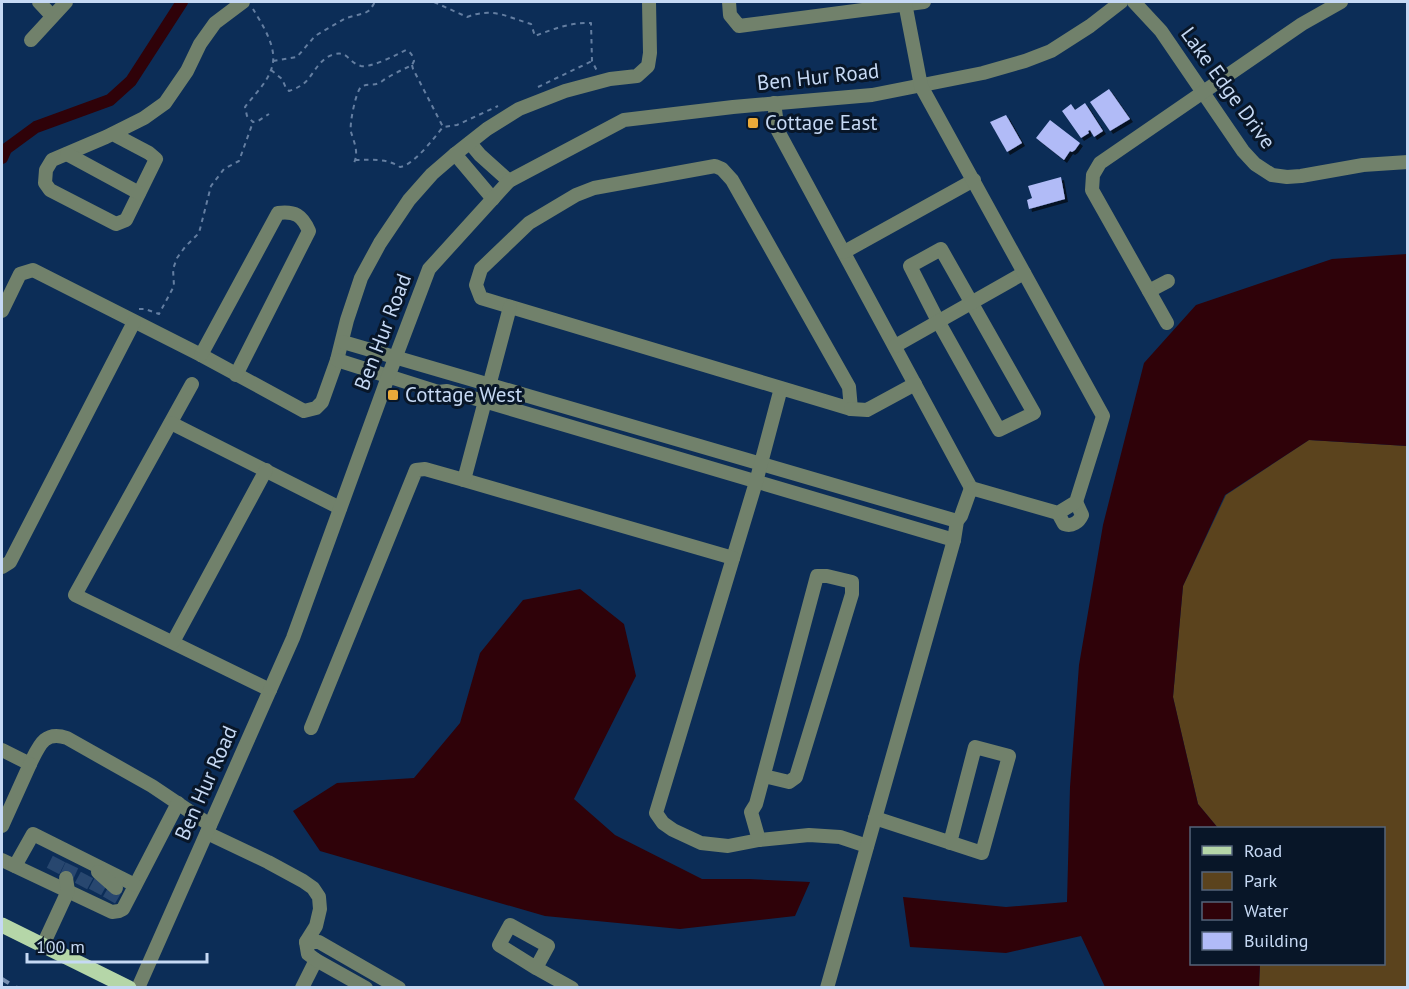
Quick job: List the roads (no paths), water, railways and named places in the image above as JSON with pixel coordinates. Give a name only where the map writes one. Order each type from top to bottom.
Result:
[{"type":"main road","points":[[2,925],[129,987]]},
{"type":"street","points":[[39,2],[52,16]]},
{"type":"street","points":[[31,40],[66,2]]},
{"type":"street","points":[[113,134],[156,159],[126,220],[116,224],[50,190],[45,183],[46,170],[52,160],[113,134],[144,118],[165,103],[215,23],[243,2]]},
{"type":"street","points":[[2,310],[20,274],[33,270],[201,355],[304,411],[316,408],[322,402],[337,360],[361,278],[380,243],[409,200],[432,174],[455,154],[487,129],[519,110],[565,91],[610,79],[637,76],[648,66],[649,2]]},
{"type":"street","points":[[729,2],[730,15],[740,26],[924,2]]},
{"type":"street","name":"Ben Hur Road","points":[[138,987],[293,638],[429,269],[509,181],[624,120],[733,106],[872,94],[983,73],[1025,61],[1051,51],[1090,26],[1121,2]]},
{"type":"street","name":"Lake Edge Drive","points":[[1134,2],[1161,31],[1243,151],[1255,164],[1272,175],[1301,176],[1363,165],[1407,162]]},
{"type":"street","points":[[1167,323],[1092,190],[1093,175],[1100,163],[1302,24],[1341,2]]},
{"type":"street","points":[[774,103],[778,131],[971,488],[1058,513],[1076,502],[1103,416],[921,86],[905,3]]},
{"type":"street","points":[[470,143],[509,181]]},
{"type":"street","points":[[67,154],[139,193]]},
{"type":"street","points":[[455,154],[493,199]]},
{"type":"street","points":[[471,174],[487,162]]},
{"type":"street","points":[[850,409],[849,387],[732,180],[716,166],[594,188],[576,195],[529,224],[482,269],[476,285],[481,298],[850,409],[867,410],[915,384]]},
{"type":"street","points":[[844,252],[974,180]]},
{"type":"street","points":[[201,355],[278,213],[290,212],[297,215],[304,219],[309,231],[236,375]]},
{"type":"street","points":[[941,249],[1034,413],[999,430],[938,321],[910,266],[941,249]]},
{"type":"street","points":[[895,346],[1024,273]]},
{"type":"street","points":[[1149,291],[1168,281]]},
{"type":"street","points":[[464,480],[510,307]]},
{"type":"street","points":[[2,567],[10,562],[134,321]]},
{"type":"street","points":[[343,342],[957,522]]},
{"type":"street","points":[[359,366],[365,349]]},
{"type":"street","points":[[337,360],[438,392],[447,391],[484,400],[954,540]]},
{"type":"street","points":[[192,384],[75,595],[270,690]]},
{"type":"street","points":[[781,388],[756,482],[656,813],[668,827],[701,843],[728,846],[809,835],[840,837],[867,846]]},
{"type":"street","points":[[171,423],[340,508]]},
{"type":"street","points":[[311,728],[416,470],[425,469],[733,558]]},
{"type":"street","points":[[173,642],[266,471]]},
{"type":"street","points":[[826,987],[954,540],[957,522],[971,488]]},
{"type":"street","points":[[759,840],[751,812],[756,804],[764,776],[817,576],[852,582],[852,594],[796,777],[789,782],[764,776]]},
{"type":"street","points":[[2,826],[42,742],[54,735],[63,736],[152,786],[178,803],[209,829],[313,888],[319,897],[320,909],[316,926],[306,942],[308,954],[366,987]]},
{"type":"street","points":[[875,818],[950,843],[982,853],[1009,756],[975,747],[950,843]]},
{"type":"street","points":[[2,750],[30,764]]},
{"type":"street","points":[[135,885],[56,865],[112,912],[123,909],[178,803]]},
{"type":"street","points":[[15,866],[33,834],[112,894],[69,878]]},
{"type":"street","points":[[2,860],[15,866],[98,887],[85,874]]},
{"type":"street","points":[[69,878],[85,874]]},
{"type":"street","points":[[69,878],[85,874]]},
{"type":"street","points":[[43,945],[69,878]]},
{"type":"street","points":[[306,942],[319,942],[399,987]]},
{"type":"street","points":[[302,987],[316,960]]},
{"type":"street","points":[[536,968],[572,987]]},
{"type":"water","points":[[1407,254],[1407,446],[1309,440],[1225,495],[1183,586],[1173,697],[1198,804],[1217,827],[1190,827],[1190,965],[1260,965],[1259,987],[1105,987],[1081,936],[1006,953],[910,947],[903,897],[1006,907],[1067,902],[1070,787],[1079,665],[1103,525],[1144,363],[1196,305],[1332,259]]},
{"type":"water","points":[[580,589],[624,624],[636,676],[574,799],[615,835],[702,879],[810,882],[795,916],[680,929],[545,916],[320,851],[293,811],[337,783],[414,778],[460,723],[480,653],[523,600]]},
{"type":"waterway","points":[[2,158],[6,149],[36,127],[110,100],[131,81],[182,2]]},
{"type":"tunnel","points":[[53,871],[59,859]]},
{"type":"tunnel","points":[[66,878],[72,865]]},
{"type":"tunnel","points":[[81,886],[87,875]]},
{"type":"tunnel","points":[[95,892],[101,881]]},
{"type":"tunnel","points":[[109,900],[116,888]]},
{"type":"railway","points":[[2,979],[17,988]]},
{"type":"place","name":"Cottage East","points":[[753,123]]},
{"type":"place","name":"Cottage West","points":[[393,395]]}]
